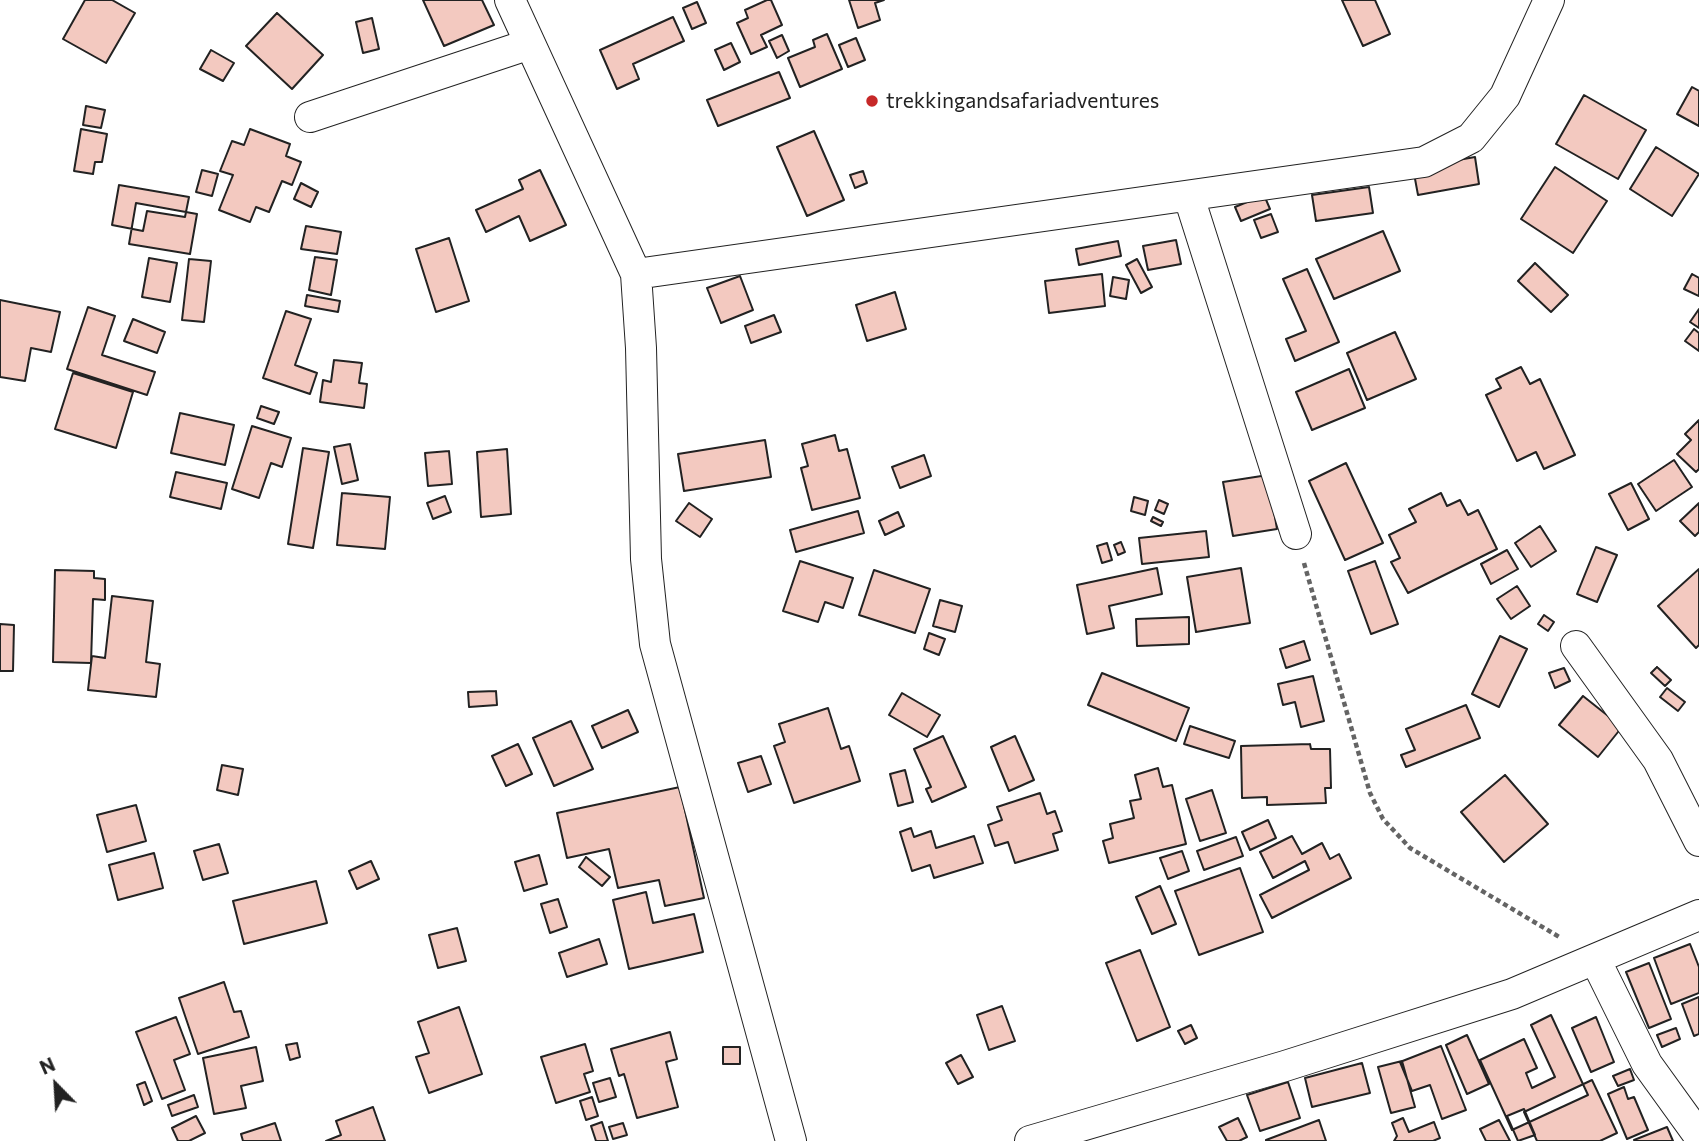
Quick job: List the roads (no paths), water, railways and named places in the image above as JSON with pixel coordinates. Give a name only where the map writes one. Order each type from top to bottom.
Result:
[{"type":"street","points":[[510,0],[636,274],[641,348],[646,559],[655,644],[791,1141]]},
{"type":"street","points":[[636,274],[1424,162],[1471,138],[1505,96],[1549,0]]},
{"type":"street","points":[[310,117],[530,44]]},
{"type":"street","points":[[1189,197],[1296,534]]},
{"type":"street","points":[[1576,646],[1658,760],[1699,841]]},
{"type":"street","points":[[1030,1141],[1405,1029],[1511,993],[1699,915]]},
{"type":"street","points":[[1595,959],[1647,1063],[1699,1136]]},
{"type":"place","name":"trekkingandsafariadventures","points":[[872,101]]}]
